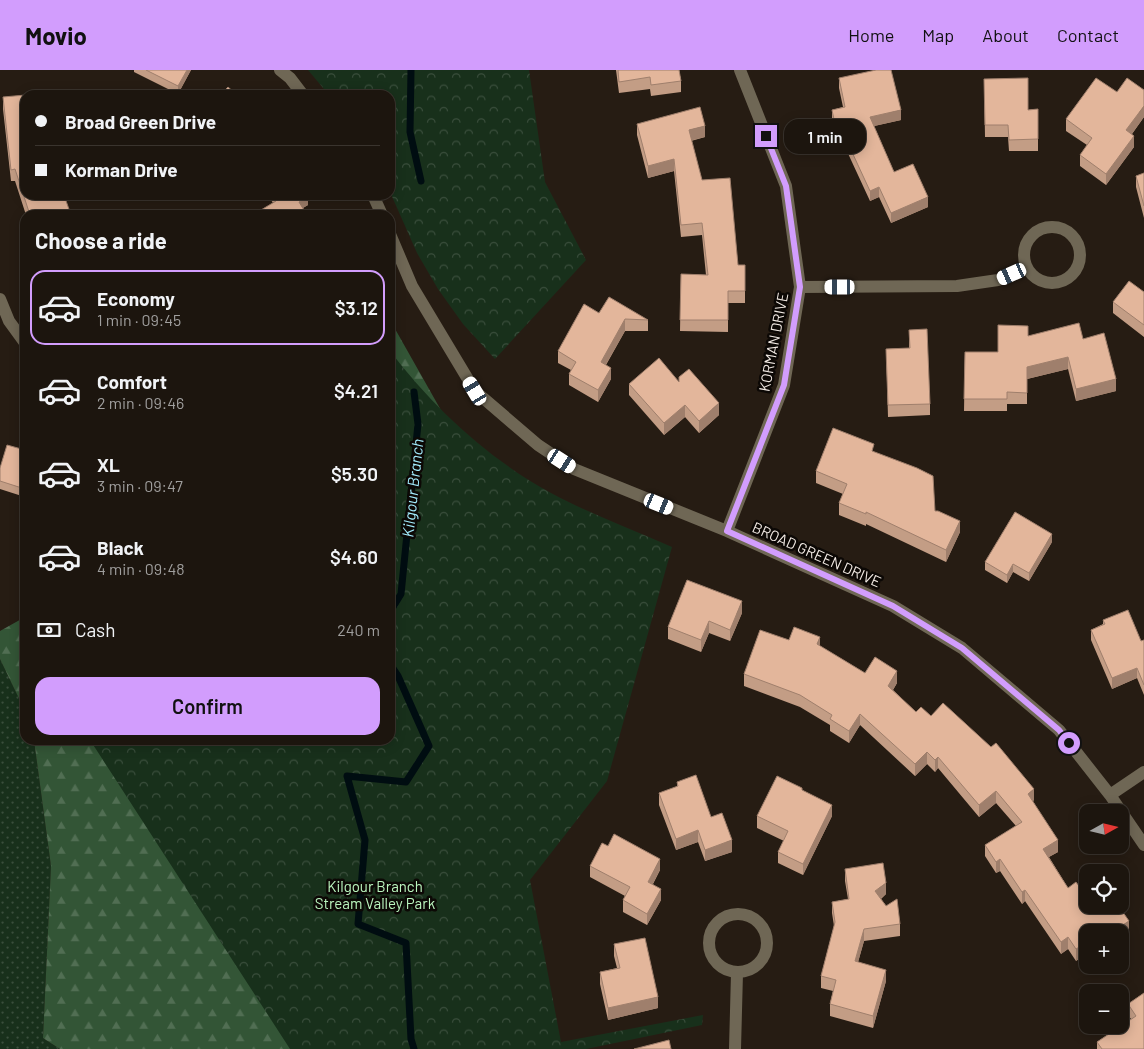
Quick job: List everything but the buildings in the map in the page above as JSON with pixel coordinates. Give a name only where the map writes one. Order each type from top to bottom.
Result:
[{"type":"street","points":[[280,70],[290,78],[299,90]]},
{"type":"street","name":"KORMAN DRIVE","points":[[727,531],[784,385],[800,287],[786,186],[740,70]]},
{"type":"street","points":[[1053,226],[1063,229],[1071,234],[1077,242],[1080,251],[1076,270],[1060,282],[1050,283],[1041,280],[1026,268],[1024,248],[1028,239],[1044,227],[1053,226]]},
{"type":"street","name":"BROAD GREEN DRIVE","points":[[395,246],[412,286],[475,391],[538,446],[574,469],[727,531],[893,606],[962,648],[1059,730],[1110,795],[1144,845]]},
{"type":"street","points":[[800,287],[957,286],[998,280],[1026,268]]},
{"type":"street","points":[[0,299],[9,321],[20,336]]},
{"type":"street","points":[[1110,795],[1144,772]]},
{"type":"street","points":[[738,914],[748,916],[757,922],[763,930],[766,939],[766,949],[762,959],[756,966],[747,971],[737,973],[727,971],[718,965],[712,957],[709,948],[709,938],[713,928],[720,920],[738,914]]},
{"type":"street","points":[[734,1049],[737,973]]},
{"type":"green space","points":[[308,70],[529,70],[545,182],[586,260],[495,359],[463,324],[438,289],[417,253],[394,200],[395,90],[325,90]]},
{"type":"green space","name":"Kilgour Branch Stream Valley Park","points":[[395,329],[464,451],[510,867],[547,1049],[60,1049],[43,1038],[51,866],[35,745],[395,745]]},
{"type":"green space","name":"Kilgour Branch Stream Valley Park","points":[[395,357],[443,412],[505,464],[566,501],[672,547],[607,781],[530,880],[561,1042],[703,1015],[702,1025],[586,1049],[290,1049],[93,745],[395,745]]},
{"type":"green space","points":[[20,620],[20,701],[0,659],[0,631]]},
{"type":"green space","points":[[0,659],[20,701],[20,745],[35,745],[51,866],[43,1038],[60,1049],[0,1049]]},
{"type":"waterway","name":"Kilgour Branch","points":[[411,70],[410,132],[421,181]]},
{"type":"waterway","name":"Kilgour Branch","points":[[395,604],[401,594],[418,424],[414,392]]},
{"type":"waterway","name":"Kilgour Branch","points":[[395,672],[429,746],[406,782],[347,776],[365,840],[358,924],[406,943],[411,1039],[414,1049]]},
{"type":"route","points":[[766,136],[786,186],[800,287],[784,385],[727,531],[893,606],[962,648],[1059,730],[1069,743]]}]
